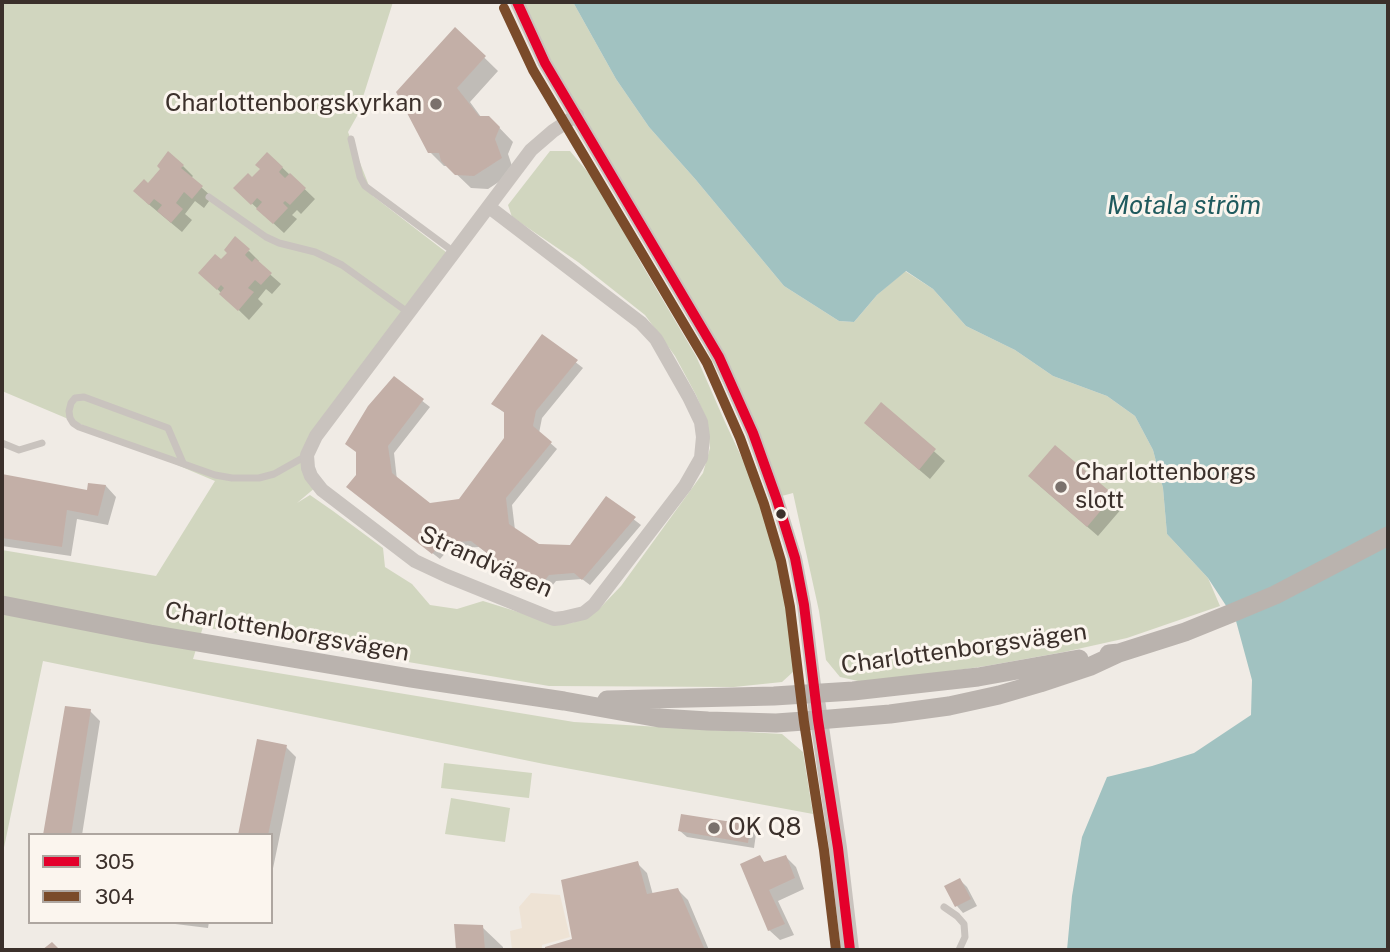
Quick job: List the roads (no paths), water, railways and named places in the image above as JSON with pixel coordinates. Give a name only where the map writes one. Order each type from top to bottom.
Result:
[{"type":"main road","name":"Charlottenborgsvägen","points":[[2,605],[139,632],[659,718],[776,723],[902,713],[999,695],[1185,632],[1275,595],[1388,536]]},
{"type":"main road","name":"Charlottenborgsvägen","points":[[564,701],[815,693],[882,688],[978,677],[1119,653]]},
{"type":"street","points":[[517,2],[545,63],[719,356],[777,500],[804,605],[850,950]]},
{"type":"street","points":[[307,455],[316,436],[531,150],[577,115]]},
{"type":"street","name":"Strandvägen","points":[[307,455],[311,476],[321,490],[415,561],[554,619],[584,612],[594,605],[685,486],[701,458],[701,422],[656,340],[641,323],[489,207]]},
{"type":"lane","points":[[351,139],[360,177],[365,186],[455,253]]},
{"type":"lane","points":[[209,197],[266,237],[315,252],[342,265],[409,313]]},
{"type":"lane","points":[[183,463],[168,428],[84,397],[75,398],[71,403],[70,418],[79,427],[215,475],[259,478],[274,474],[307,455]]},
{"type":"lane","points":[[2,443],[19,450],[42,443]]},
{"type":"lane","points":[[944,907],[964,924],[965,937],[959,950]]},
{"type":"water","name":"Motala ström","points":[[573,2],[1388,2],[1388,950],[1067,950],[1072,896],[1082,837],[1107,777],[1194,753],[1251,715],[1252,680],[1236,621],[1208,578],[1167,534],[1163,488],[1153,450],[1135,416],[1107,396],[1053,376],[1015,350],[966,326],[933,289],[906,271],[877,295],[854,322],[839,321],[784,286],[649,127],[616,79]]},
{"type":"place","name":"Charlottenborgskyrkan","points":[[436,104]]},
{"type":"place","name":"Charlottenborgs slott","points":[[1061,487]]},
{"type":"place","name":"OK Q8","points":[[714,828]]}]
